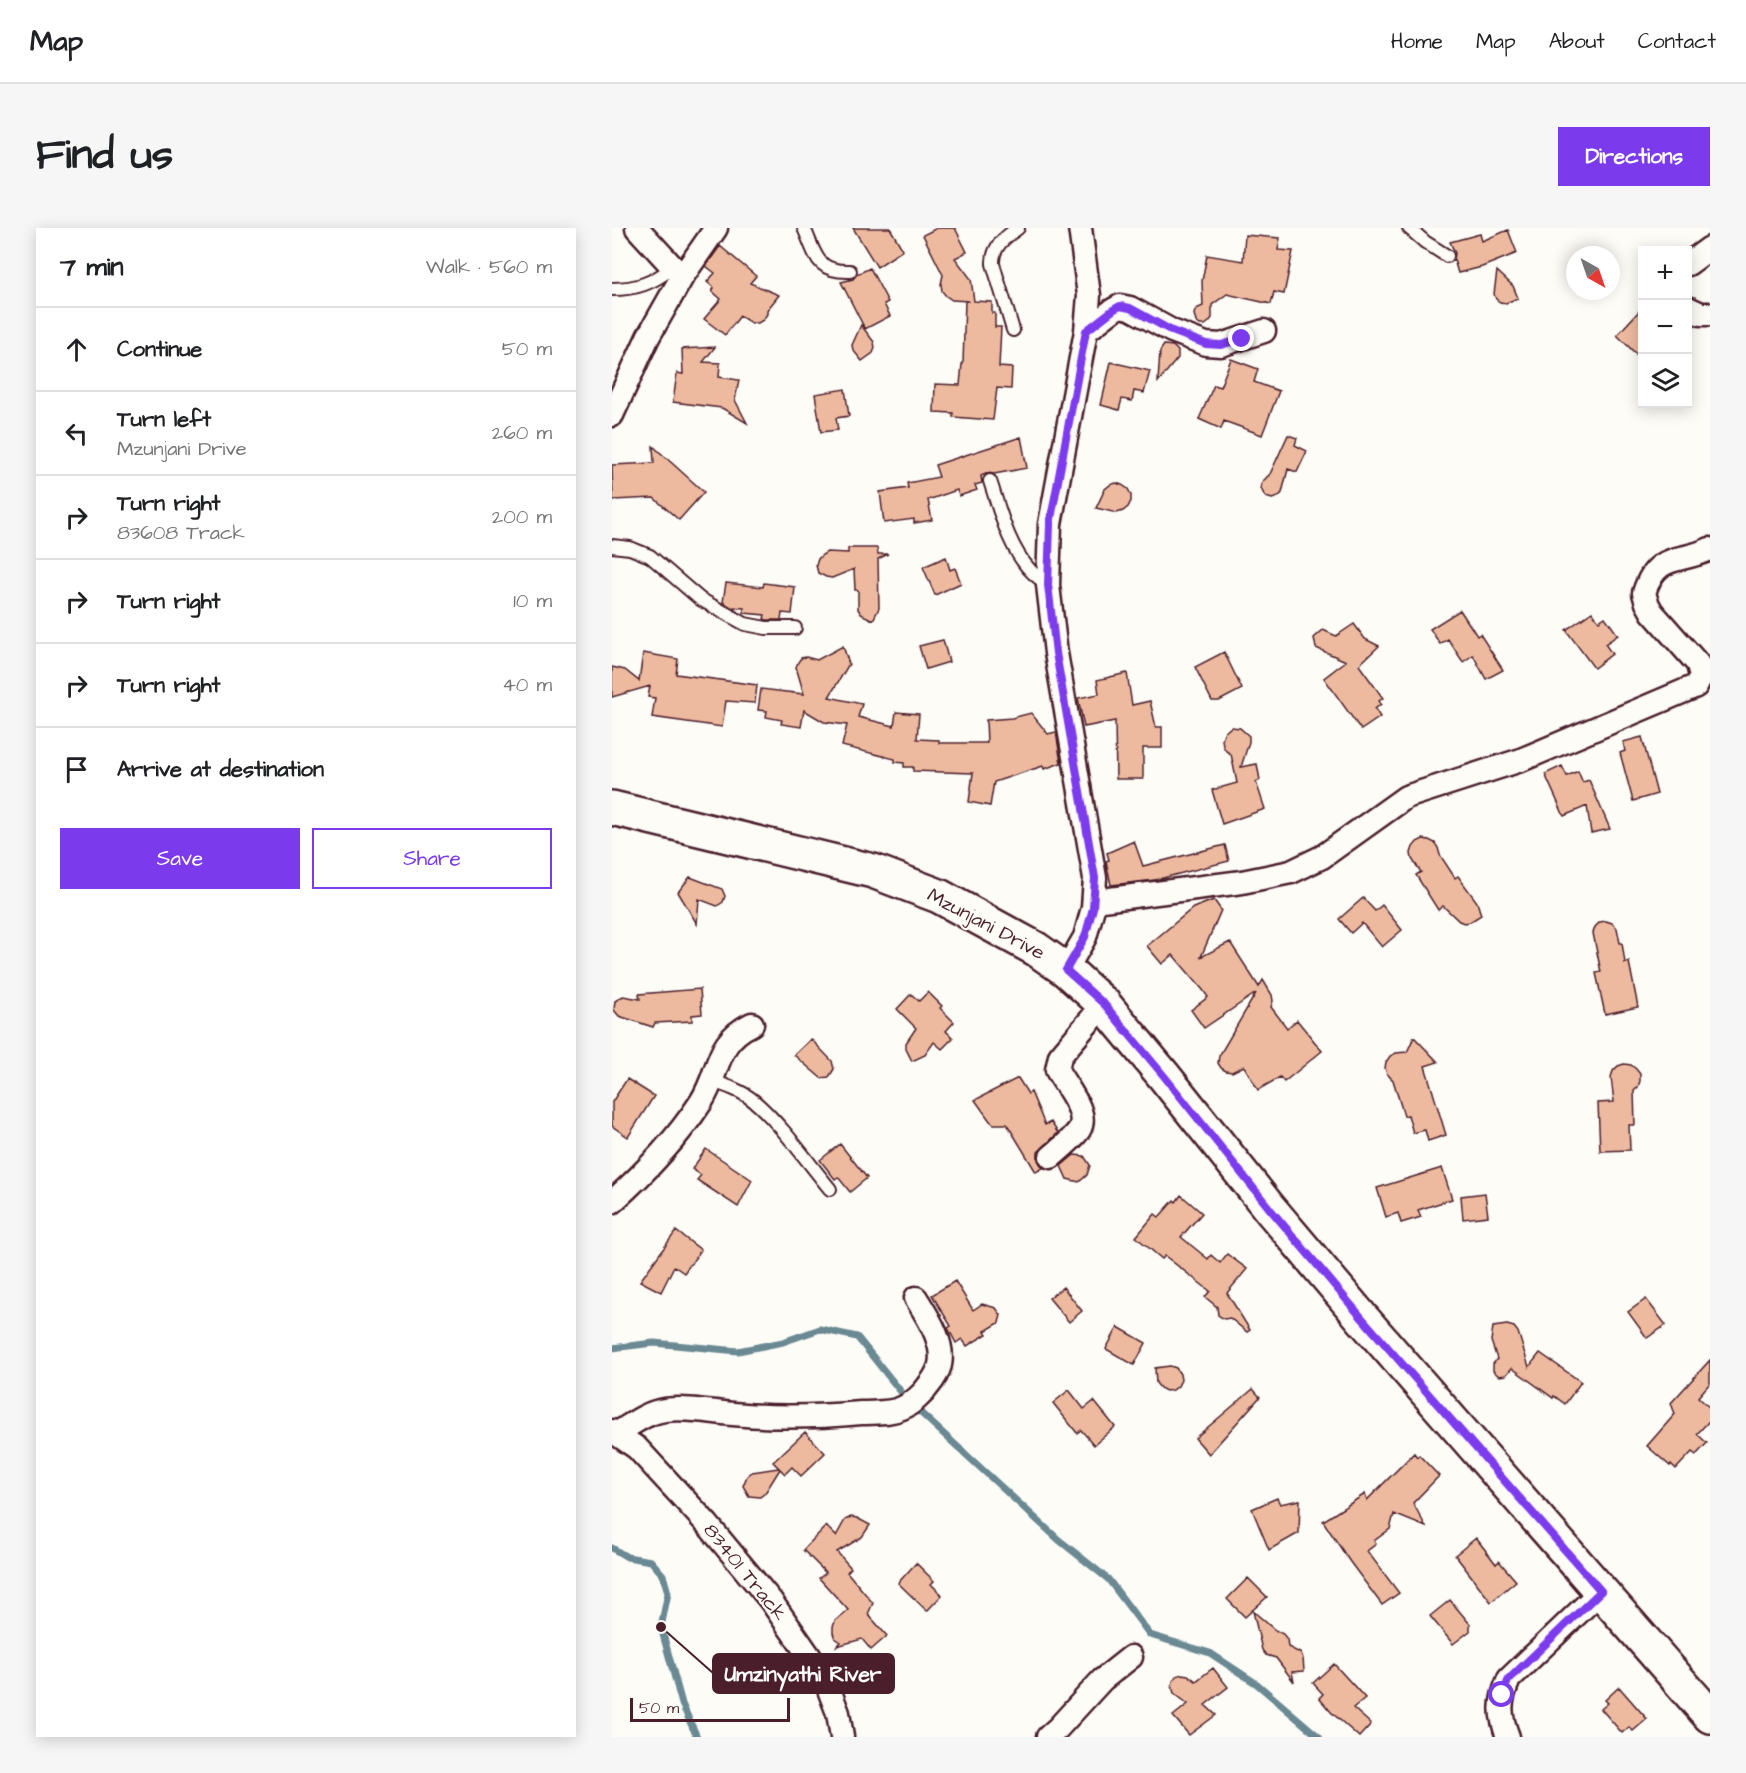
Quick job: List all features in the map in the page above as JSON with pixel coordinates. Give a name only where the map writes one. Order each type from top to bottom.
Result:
[{"type":"main road","name":"Mzunjani Drive","points":[[612,808],[873,871],[939,896],[1036,949],[1066,970],[1104,1004],[1354,1309],[1710,1716]]},
{"type":"street","points":[[637,228],[677,272]]},
{"type":"street","points":[[612,415],[677,272],[717,228]]},
{"type":"street","points":[[1066,970],[1085,937],[1094,901],[1095,878],[1056,653],[1048,585],[1050,524],[1086,331],[1089,295],[1080,228]]},
{"type":"street","points":[[1692,261],[1710,248]]},
{"type":"street","points":[[1086,331],[1120,306],[1130,308],[1172,331],[1206,344],[1221,345],[1264,332]]},
{"type":"street","points":[[1692,310],[1710,315]]},
{"type":"street","points":[[1094,901],[1242,882],[1291,872],[1322,857],[1406,797],[1521,760],[1696,686],[1701,677],[1698,664],[1652,612],[1644,594],[1652,575],[1664,563],[1710,549]]},
{"type":"street","points":[[1051,1157],[1073,1137],[1083,1119],[1080,1109],[1057,1070],[1060,1056],[1104,1004]]},
{"type":"street","points":[[612,1202],[645,1173],[669,1146],[701,1101],[712,1081],[725,1046],[739,1030],[752,1024]]},
{"type":"street","points":[[614,1432],[654,1413],[666,1410],[814,1417],[891,1412],[904,1408],[927,1390],[941,1363],[941,1350],[936,1335],[916,1298]]},
{"type":"street","name":"83401 Track","points":[[614,1432],[637,1448],[653,1465],[708,1525],[771,1601],[821,1673],[838,1713],[842,1737]]},
{"type":"street","points":[[1508,1737],[1500,1710],[1502,1695],[1509,1679],[1601,1591]]},
{"type":"street","points":[[1048,1737],[1102,1680],[1131,1657]]},
{"type":"lane","points":[[804,228],[817,259],[825,268],[838,272],[850,271]]},
{"type":"lane","points":[[1013,330],[992,255],[996,248],[1018,228]]},
{"type":"lane","points":[[1409,228],[1447,256]]},
{"type":"lane","points":[[612,289],[627,289],[677,272]]},
{"type":"lane","points":[[990,481],[1006,529],[1019,556],[1030,571],[1048,585]]},
{"type":"lane","points":[[612,546],[630,548],[650,556],[700,599],[745,624],[766,628],[795,628]]},
{"type":"lane","points":[[712,1081],[732,1087],[753,1100],[772,1119],[830,1189]]},
{"type":"building","points":[[853,228],[890,228],[903,250],[877,267]]},
{"type":"building","points":[[937,228],[955,228],[967,252],[955,258],[971,279],[974,301],[992,302],[995,327],[1001,327],[999,367],[1012,368],[1011,389],[997,388],[993,420],[953,417],[953,413],[934,412],[935,384],[960,385],[965,301],[969,301],[952,300],[942,291],[943,275],[923,235]]},
{"type":"building","points":[[1508,230],[1517,253],[1482,267],[1458,273],[1454,260],[1455,253],[1450,242],[1480,234],[1482,241]]},
{"type":"building","points":[[1245,235],[1280,238],[1278,250],[1293,251],[1284,294],[1274,292],[1271,304],[1227,294],[1212,305],[1212,318],[1209,322],[1200,325],[1196,322],[1194,314],[1196,309],[1203,306],[1202,281],[1207,255],[1243,261]]},
{"type":"building","points":[[720,246],[756,276],[750,283],[779,295],[767,310],[763,320],[751,323],[740,316],[725,335],[704,319],[721,299],[712,291],[714,288],[707,282],[715,273],[706,266]]},
{"type":"building","points":[[870,268],[888,302],[884,304],[890,316],[865,329],[841,282],[853,279],[857,274]]},
{"type":"building","points":[[1497,271],[1513,286],[1518,298],[1506,303],[1496,299],[1494,294]]},
{"type":"building","points":[[1638,312],[1638,356],[1617,335]]},
{"type":"building","points":[[861,325],[874,342],[875,348],[873,353],[862,361],[853,350],[852,345]]},
{"type":"building","points":[[1164,345],[1173,346],[1178,351],[1178,358],[1158,382],[1160,351]]},
{"type":"building","points":[[715,347],[703,362],[720,363],[719,377],[739,380],[735,400],[747,423],[722,408],[673,402],[677,373],[683,374],[682,349]]},
{"type":"building","points":[[1231,359],[1258,369],[1254,382],[1279,391],[1262,435],[1224,421],[1221,429],[1199,419],[1214,385],[1220,387]]},
{"type":"building","points":[[1111,362],[1150,371],[1144,393],[1134,391],[1132,401],[1122,399],[1119,410],[1101,405]]},
{"type":"building","points":[[845,389],[849,416],[836,418],[838,430],[821,432],[815,394]]},
{"type":"building","points":[[1288,435],[1297,438],[1295,445],[1307,451],[1297,472],[1288,469],[1282,493],[1272,499],[1263,493],[1262,482],[1270,474]]},
{"type":"building","points":[[1021,437],[1027,468],[988,473],[981,476],[982,483],[975,485],[977,490],[959,496],[957,490],[928,500],[932,520],[914,523],[914,519],[884,523],[880,492],[908,488],[907,483],[939,477],[935,465]]},
{"type":"building","points":[[653,446],[704,492],[679,520],[654,498],[613,500],[612,465],[654,463]]},
{"type":"building","points":[[1116,483],[1128,489],[1131,495],[1128,507],[1117,513],[1096,508],[1105,489]]},
{"type":"building","points":[[848,548],[877,548],[878,554],[888,554],[878,559],[879,608],[873,620],[861,614],[858,609],[858,590],[855,590],[854,569],[832,578],[818,573],[816,565],[822,555],[827,552],[848,553]]},
{"type":"building","points":[[946,557],[950,570],[955,568],[961,583],[935,595],[923,567]]},
{"type":"building","points":[[726,583],[763,587],[764,583],[795,587],[792,614],[782,613],[781,620],[767,620],[764,619],[765,615],[744,613],[744,608],[731,607],[723,602]]},
{"type":"building","points":[[1460,610],[1477,636],[1480,634],[1503,670],[1486,679],[1473,655],[1463,662],[1448,639],[1440,644],[1430,629]]},
{"type":"building","points":[[1592,612],[1599,621],[1605,617],[1618,635],[1605,644],[1612,654],[1594,668],[1566,630]]},
{"type":"building","points":[[1354,624],[1365,639],[1379,646],[1359,665],[1383,698],[1379,701],[1381,704],[1375,709],[1380,717],[1361,730],[1324,678],[1346,661],[1316,648],[1314,638],[1323,630],[1336,636]]},
{"type":"building","points":[[943,640],[949,662],[926,669],[919,646]]},
{"type":"building","points":[[843,646],[849,664],[829,697],[862,704],[858,717],[894,726],[896,712],[919,714],[917,739],[939,740],[939,743],[987,743],[986,720],[1012,718],[1031,713],[1048,734],[1056,732],[1061,763],[1044,769],[1043,766],[994,782],[990,806],[969,802],[973,773],[913,771],[913,767],[904,767],[904,763],[895,762],[895,759],[842,746],[847,725],[824,722],[804,710],[801,727],[781,724],[782,720],[766,717],[767,711],[758,710],[761,689],[804,694],[796,667],[801,658],[817,660]]},
{"type":"building","points":[[1224,652],[1242,689],[1219,701],[1212,701],[1195,667]]},
{"type":"building","points":[[643,653],[678,659],[676,674],[757,685],[755,703],[726,701],[722,727],[652,717],[655,698],[648,697],[650,686],[612,697],[612,667],[625,670],[639,681]]},
{"type":"building","points":[[1127,673],[1132,705],[1150,701],[1156,727],[1162,727],[1162,748],[1143,748],[1143,779],[1116,779],[1115,721],[1084,727],[1078,698],[1099,694],[1097,680]]},
{"type":"building","points":[[1231,727],[1240,728],[1249,736],[1241,767],[1257,764],[1260,780],[1256,782],[1265,809],[1222,824],[1212,790],[1237,783],[1231,754],[1223,746],[1222,739],[1224,733]]},
{"type":"building","points":[[1642,737],[1657,794],[1633,801],[1620,753],[1625,751],[1623,742]]},
{"type":"building","points":[[1562,766],[1567,776],[1578,771],[1583,783],[1589,780],[1610,829],[1591,833],[1587,806],[1564,816],[1545,774]]},
{"type":"building","points":[[1423,839],[1435,843],[1455,878],[1458,876],[1477,902],[1481,915],[1464,923],[1443,906],[1438,910],[1416,875],[1421,872],[1412,859],[1413,847]]},
{"type":"building","points":[[1134,841],[1143,866],[1225,845],[1229,861],[1155,880],[1111,885],[1106,861],[1109,860],[1107,853]]},
{"type":"building","points":[[690,877],[722,889],[725,896],[723,902],[717,906],[699,899],[697,924],[678,892]]},
{"type":"building","points":[[1363,898],[1375,911],[1382,905],[1402,930],[1382,947],[1362,923],[1351,933],[1339,919]]},
{"type":"building","points":[[1214,900],[1221,910],[1201,957],[1230,942],[1259,987],[1263,980],[1272,995],[1271,1007],[1287,1028],[1297,1020],[1322,1051],[1284,1082],[1280,1077],[1258,1090],[1244,1066],[1232,1072],[1221,1068],[1218,1063],[1219,1056],[1256,993],[1204,1028],[1191,1010],[1208,997],[1173,955],[1162,964],[1147,946],[1193,908]]},
{"type":"building","points":[[1606,921],[1617,928],[1625,963],[1629,962],[1638,1007],[1605,1014],[1596,973],[1601,972],[1593,933],[1600,922]]},
{"type":"building","points":[[700,989],[702,1014],[692,1015],[692,1021],[655,1023],[653,1027],[619,1016],[614,1010],[615,1001],[623,996],[640,999],[639,994]]},
{"type":"building","points":[[928,992],[954,1022],[946,1031],[953,1038],[942,1049],[934,1042],[925,1055],[912,1061],[906,1049],[906,1043],[916,1028],[897,1009],[911,994],[919,1001]]},
{"type":"building","points":[[1414,1037],[1438,1062],[1425,1066],[1446,1135],[1428,1141],[1425,1130],[1413,1133],[1408,1115],[1404,1116],[1393,1080],[1385,1068],[1390,1056],[1407,1052]]},
{"type":"building","points":[[811,1039],[832,1061],[834,1069],[829,1077],[821,1078],[794,1055]]},
{"type":"building","points":[[1631,1065],[1640,1074],[1638,1087],[1634,1091],[1635,1125],[1629,1125],[1630,1150],[1600,1151],[1598,1103],[1614,1102],[1611,1077],[1618,1066]]},
{"type":"building","points":[[1018,1078],[1028,1094],[1031,1092],[1045,1125],[1051,1122],[1058,1133],[1038,1152],[1038,1160],[1043,1168],[1036,1172],[1007,1124],[994,1124],[990,1121],[975,1100]]},
{"type":"building","points":[[627,1079],[654,1096],[628,1137],[612,1126],[612,1102]]},
{"type":"building","points":[[840,1144],[867,1178],[850,1192],[838,1177],[835,1179],[820,1160]]},
{"type":"building","points":[[706,1149],[752,1180],[738,1207],[697,1180],[701,1175],[692,1169]]},
{"type":"building","points":[[1074,1155],[1084,1156],[1090,1165],[1087,1175],[1079,1182],[1067,1179],[1061,1166]]},
{"type":"building","points":[[1442,1168],[1452,1199],[1418,1210],[1421,1217],[1401,1223],[1398,1213],[1386,1217],[1377,1188]]},
{"type":"building","points":[[1485,1193],[1488,1216],[1463,1219],[1461,1196]]},
{"type":"building","points":[[1181,1195],[1202,1213],[1181,1237],[1208,1259],[1211,1255],[1220,1263],[1227,1254],[1247,1269],[1227,1293],[1250,1330],[1247,1332],[1230,1318],[1224,1319],[1218,1315],[1217,1307],[1205,1297],[1210,1291],[1165,1256],[1162,1259],[1136,1237],[1155,1214],[1159,1217]]},
{"type":"building","points":[[676,1231],[701,1250],[684,1273],[674,1266],[661,1292],[640,1281]]},
{"type":"building","points":[[955,1281],[973,1310],[982,1304],[996,1308],[1001,1315],[999,1323],[985,1331],[987,1334],[967,1346],[962,1339],[956,1343],[948,1328],[951,1326],[932,1295]]},
{"type":"building","points":[[1063,1287],[1082,1311],[1069,1322],[1049,1298]]},
{"type":"building","points":[[1646,1299],[1666,1325],[1647,1338],[1628,1312]]},
{"type":"building","points":[[1507,1325],[1514,1327],[1518,1332],[1529,1367],[1540,1353],[1581,1382],[1565,1404],[1512,1368],[1506,1375],[1499,1376],[1493,1371],[1493,1364],[1497,1359],[1491,1341],[1493,1327]]},
{"type":"building","points":[[1118,1327],[1146,1343],[1134,1365],[1106,1349]]},
{"type":"building","points":[[1710,1360],[1710,1383],[1698,1397],[1710,1408],[1710,1420],[1697,1434],[1707,1443],[1696,1455],[1692,1452],[1676,1469],[1647,1446],[1675,1414],[1671,1403]]},
{"type":"building","points":[[1170,1366],[1176,1368],[1181,1380],[1173,1390],[1166,1391],[1156,1383],[1155,1368]]},
{"type":"building","points":[[1253,1389],[1260,1397],[1209,1454],[1195,1438]]},
{"type":"building","points":[[1069,1390],[1084,1409],[1094,1401],[1115,1427],[1094,1445],[1081,1430],[1077,1433],[1053,1403]]},
{"type":"building","points":[[805,1432],[825,1453],[801,1476],[792,1467],[785,1474],[780,1469],[765,1493],[760,1497],[749,1496],[743,1486],[747,1476],[752,1472],[779,1468],[773,1462]]},
{"type":"building","points":[[1414,1453],[1417,1457],[1419,1455],[1439,1476],[1413,1503],[1426,1527],[1394,1514],[1390,1529],[1374,1541],[1376,1544],[1367,1551],[1399,1593],[1382,1605],[1323,1521],[1365,1494],[1367,1500]]},
{"type":"building","points":[[1277,1498],[1280,1504],[1300,1500],[1299,1533],[1269,1550],[1252,1509]]},
{"type":"building","points":[[851,1517],[870,1525],[862,1537],[837,1552],[851,1568],[847,1572],[873,1603],[868,1614],[887,1636],[871,1650],[862,1639],[837,1646],[841,1642],[835,1638],[833,1627],[835,1621],[848,1610],[819,1578],[826,1573],[803,1550],[826,1526],[836,1536],[845,1520]]},
{"type":"building","points":[[1476,1538],[1496,1564],[1499,1561],[1516,1581],[1491,1602],[1455,1555]]},
{"type":"building","points":[[916,1563],[934,1581],[931,1584],[942,1595],[927,1611],[898,1583]]},
{"type":"building","points":[[1248,1578],[1267,1597],[1245,1617],[1227,1599]]},
{"type":"building","points":[[1450,1600],[1470,1624],[1470,1631],[1453,1644],[1430,1616]]},
{"type":"building","points":[[1253,1611],[1283,1634],[1287,1639],[1288,1647],[1300,1653],[1303,1658],[1304,1671],[1292,1672],[1294,1682],[1276,1658],[1266,1655],[1262,1650]]},
{"type":"building","points":[[1334,1664],[1365,1698],[1353,1708],[1371,1724],[1359,1737],[1319,1698],[1323,1694],[1313,1683]]},
{"type":"building","points":[[1213,1668],[1228,1687],[1205,1705],[1216,1715],[1189,1735],[1173,1716],[1188,1704],[1174,1693],[1173,1681],[1176,1676],[1182,1674],[1196,1681]]},
{"type":"building","points":[[1619,1687],[1647,1719],[1633,1731],[1629,1727],[1622,1733],[1601,1709],[1608,1703],[1605,1700]]},
{"type":"waterway","points":[[612,1348],[654,1343],[738,1351],[783,1342],[820,1329],[857,1337],[910,1403],[1059,1540],[1108,1579],[1150,1635],[1210,1653],[1257,1684],[1319,1737]]},
{"type":"waterway","points":[[612,1548],[627,1557],[651,1561],[663,1575],[668,1593],[661,1627],[682,1704],[697,1737]]},
{"type":"place","name":"Umzinyathi River","points":[[661,1627]]},
{"type":"route","points":[[1242,339],[1221,345],[1206,344],[1172,331],[1146,315],[1120,306],[1086,331],[1050,524],[1048,585],[1056,653],[1095,878],[1093,908],[1085,937],[1066,970],[1104,1004],[1270,1209],[1362,1318],[1601,1591],[1509,1679],[1502,1695]]}]
